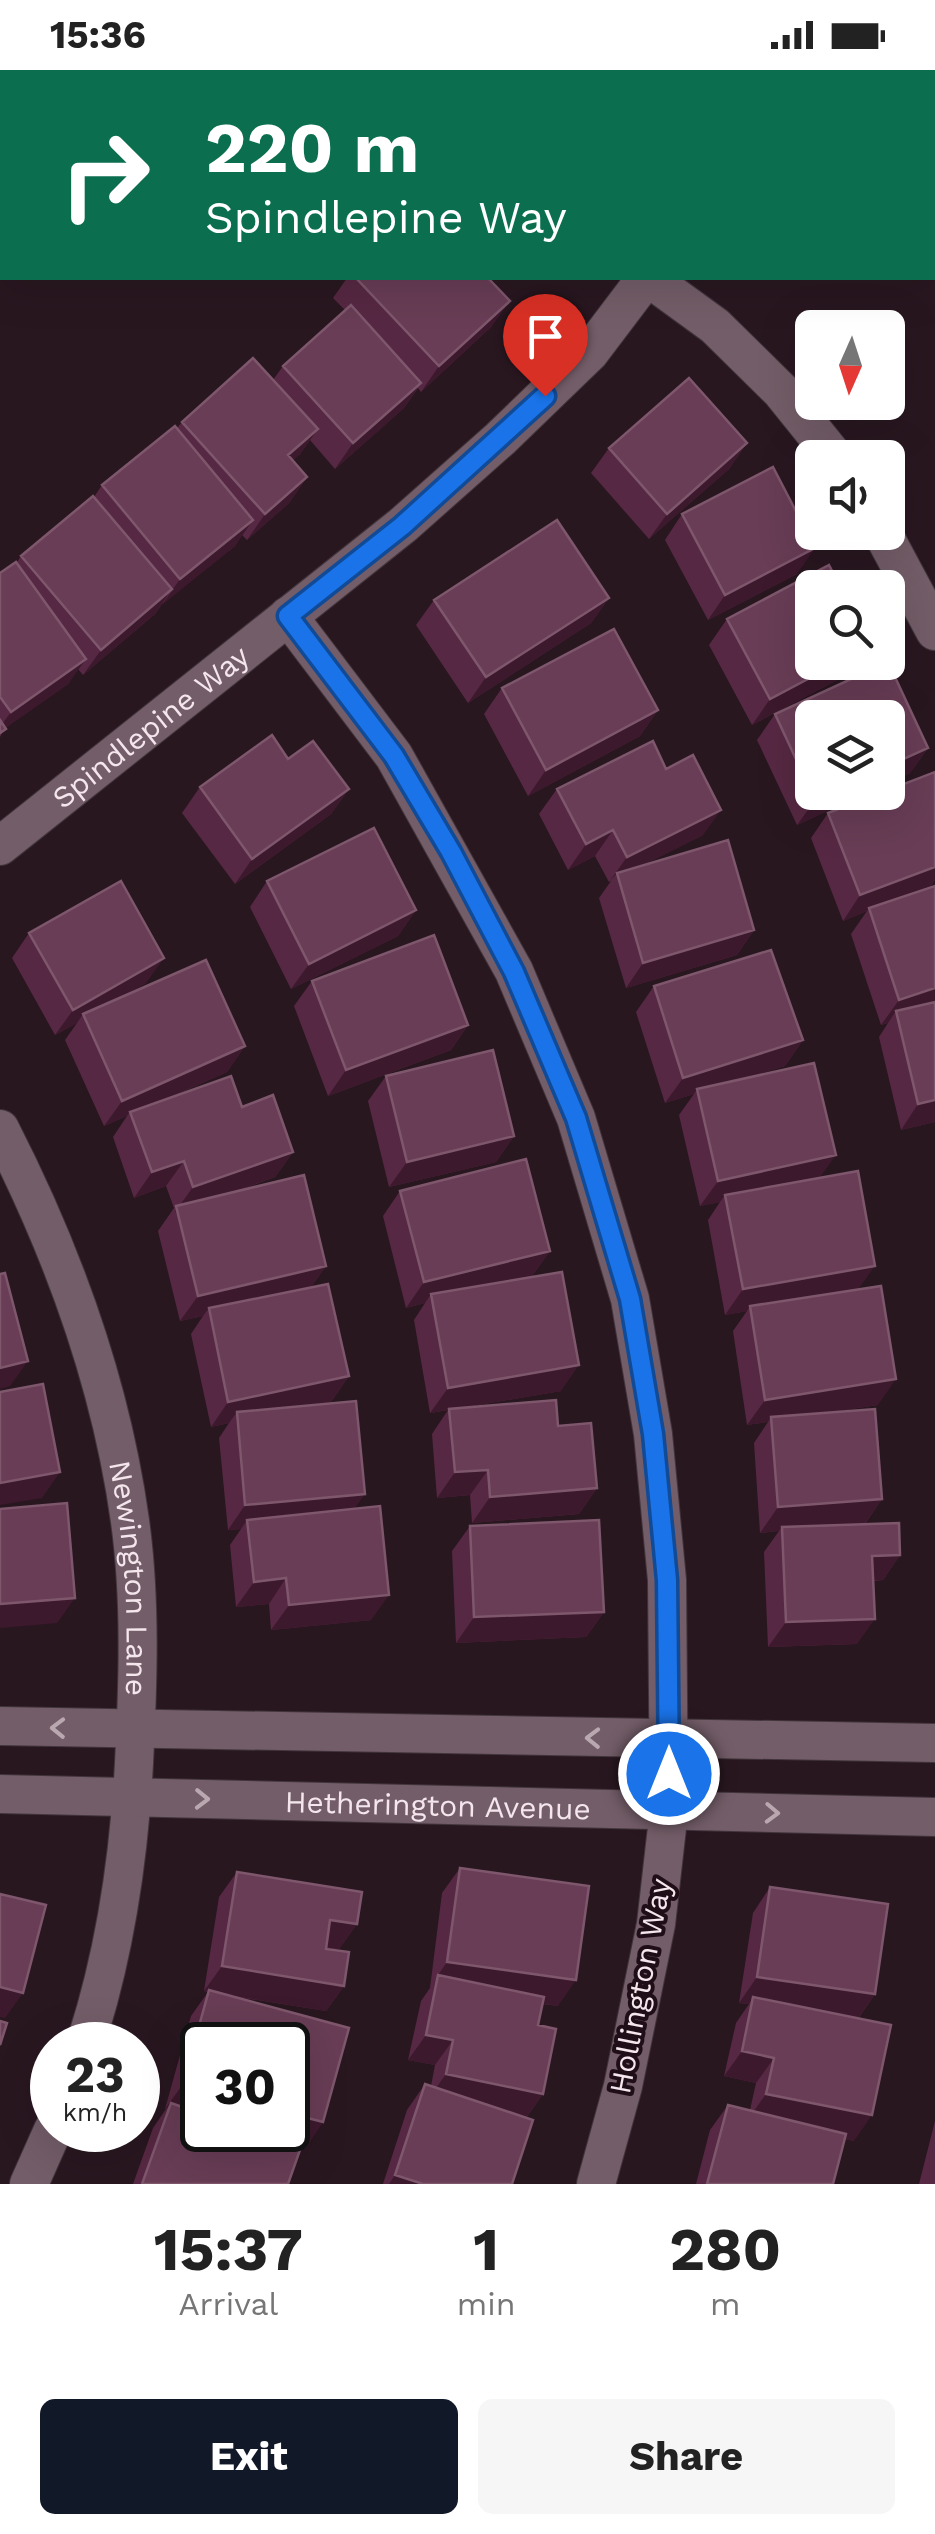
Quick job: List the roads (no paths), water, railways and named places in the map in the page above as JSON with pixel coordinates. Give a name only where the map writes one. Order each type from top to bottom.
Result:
[{"type":"street","name":"Spindlepine Way","points":[[0,846],[402,526],[500,440],[590,352],[646,280]]},
{"type":"street","points":[[651,280],[714,326],[781,391],[820,440]]},
{"type":"street","points":[[892,550],[935,630]]},
{"type":"street","name":"Hollington Way","points":[[288,616],[394,756],[451,852],[514,972],[576,1118],[630,1299],[653,1434],[667,1580],[669,1810],[656,1924],[624,2086],[596,2184]]},
{"type":"street","name":"Newington Lane","points":[[0,1128],[47,1226],[83,1324],[109,1412],[130,1522],[137,1623],[132,1798],[122,1896],[92,2022]]},
{"type":"street","points":[[0,1726],[935,1742]]},
{"type":"street","name":"Hetherington Avenue","points":[[0,1794],[935,1817]]},
{"type":"street","points":[[30,2184],[44,2152]]}]
